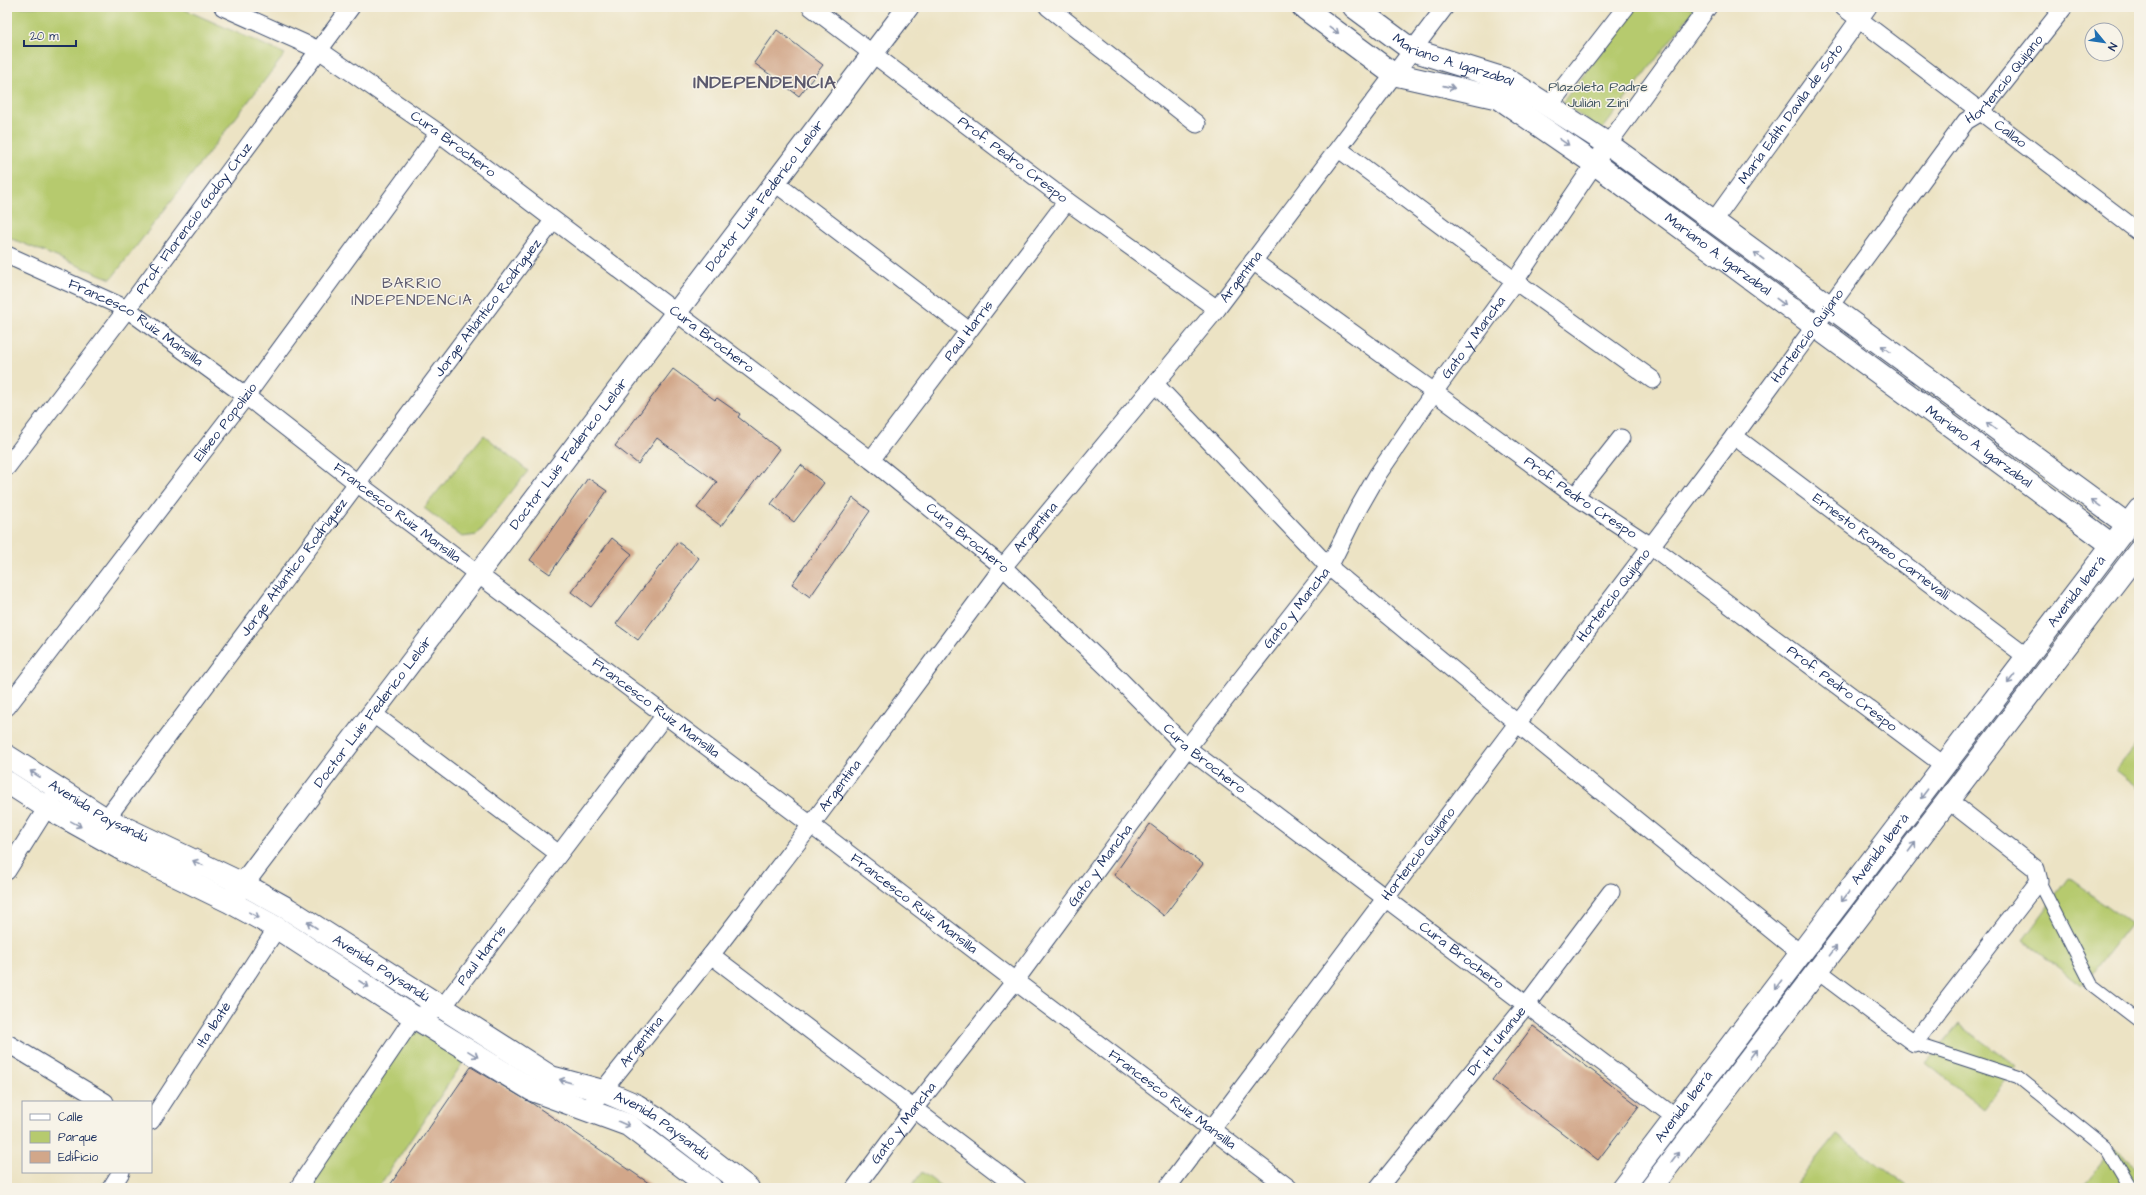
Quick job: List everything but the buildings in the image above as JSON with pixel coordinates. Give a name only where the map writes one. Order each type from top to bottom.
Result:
[{"type":"main road","name":"Mariano A. Igarzabal","points":[[1303,7],[1393,74],[1499,98],[1596,164],[2112,545]]},
{"type":"main road","name":"Mariano A. Igarzabal","points":[[1354,7],[1412,50],[1508,80],[1608,144],[1829,308],[2135,521]]},
{"type":"main road","name":"Avenida Iberá","points":[[1622,1188],[2112,545],[2135,521]]},
{"type":"main road","name":"Avenida Iberá","points":[[1651,1188],[2135,556]]},
{"type":"main road","name":"Avenida Paysandú","points":[[7,756],[58,790],[106,819],[243,884],[288,909],[551,1077],[603,1091],[636,1105],[657,1118],[748,1188]]},
{"type":"main road","name":"Avenida Paysandú","points":[[7,782],[46,807],[123,850],[230,902],[277,928],[414,1017],[532,1090],[588,1109],[628,1125],[711,1188]]},
{"type":"street","name":"Cura Brochero","points":[[223,7],[319,50],[439,133],[553,221],[871,460],[1003,567],[1118,678],[1187,748],[1676,1118]]},
{"type":"street","name":"Prof. Florencio Godoy Cruz","points":[[7,466],[127,309],[350,7]]},
{"type":"street","name":"Prof. Pedro Crespo","points":[[811,7],[1067,201],[1217,309]]},
{"type":"street","name":"Doctor Luis Federico Leloir","points":[[230,902],[908,7]]},
{"type":"street","points":[[1048,7],[1197,124]]},
{"type":"street","name":"Argentina","points":[[588,1109],[711,956],[811,825],[1003,567],[1217,309],[1445,7]]},
{"type":"street","points":[[1548,107],[1626,7]]},
{"type":"street","name":"Gato y Mancha","points":[[856,1188],[913,1110],[1014,981],[1187,748],[1329,567],[1358,509],[1378,474],[1434,392],[1515,282],[1596,164],[1608,144],[1708,7]]},
{"type":"street","name":"Callao","points":[[1843,7],[1864,13],[1981,112],[2139,232]]},
{"type":"street","name":"Hortencio Quijano","points":[[1167,1188],[1734,436],[1966,121],[1981,112],[2064,7]]},
{"type":"street","name":"María Edith Davila de Soto","points":[[1713,222],[1864,13]]},
{"type":"street","name":"Eliseo Popolizio","points":[[7,706],[246,396],[439,133]]},
{"type":"street","points":[[1339,149],[1515,282],[1653,380]]},
{"type":"street","points":[[774,182],[968,330]]},
{"type":"street","name":"Paul Harris","points":[[871,460],[1067,201]]},
{"type":"street","name":"Jorge Atlántico Rodriguez","points":[[106,819],[553,221]]},
{"type":"street","name":"Francesco Ruiz Mansilla","points":[[7,255],[127,309],[246,396],[357,484],[479,574],[1289,1188]]},
{"type":"street","name":"Prof. Pedro Crespo","points":[[1253,261],[1575,496],[1651,546],[1945,766]]},
{"type":"street","points":[[1155,384],[1329,567],[1517,723],[1801,954]]},
{"type":"street","name":"Ernesto Romeo Carnevalli","points":[[1734,436],[2027,657]]},
{"type":"street","points":[[1575,496],[1621,438]]},
{"type":"street","points":[[2112,545],[2135,556]]},
{"type":"street","points":[[372,713],[559,854]]},
{"type":"street","name":"Paul Harris","points":[[442,1008],[665,715]]},
{"type":"street","points":[[7,872],[46,807],[58,790]]},
{"type":"street","points":[[1948,800],[2036,869],[2039,881],[2092,985],[2139,1021]]},
{"type":"street","points":[[1914,1043],[2039,881]]},
{"type":"street","name":"Dr. H. Unanue","points":[[1378,1188],[1527,1004],[1611,892]]},
{"type":"street","name":"Ita Ibaté","points":[[152,1119],[277,928]]},
{"type":"street","points":[[711,956],[1018,1188]]},
{"type":"street","points":[[1818,971],[1914,1043],[2018,1077],[2106,1148],[2130,1188]]},
{"type":"street","points":[[298,1188],[414,1017],[442,1008]]},
{"type":"street","points":[[7,1043],[103,1101]]},
{"type":"street","points":[[111,1188],[120,1173]]},
{"type":"green space","points":[[7,7],[179,7],[285,54],[111,279],[7,237]]},
{"type":"green space","name":"Plazoleta Padre Julián Zini","points":[[1636,7],[1696,7],[1602,130],[1562,103]]},
{"type":"green space","points":[[484,435],[528,471],[477,535],[462,537],[424,508]]},
{"type":"green space","points":[[2139,741],[2139,788],[2116,770]]},
{"type":"green space","points":[[2069,878],[2131,923],[2082,986],[2023,940]]},
{"type":"green space","points":[[1959,1024],[2016,1067],[1984,1109],[1926,1063]]},
{"type":"green space","points":[[413,1029],[464,1061],[378,1188],[304,1188]]},
{"type":"green space","points":[[1837,1134],[1910,1188],[1802,1188],[1796,1184]]},
{"type":"green space","points":[[2113,1149],[2139,1168],[2139,1188],[2081,1188]]},
{"type":"green space","points":[[922,1172],[943,1188],[910,1188]]},
{"type":"district","name":"INDEPENDENCIA","points":[[765,82]]},
{"type":"district","name":"BARRIO INDEPENDENCIA","points":[[412,292]]}]
